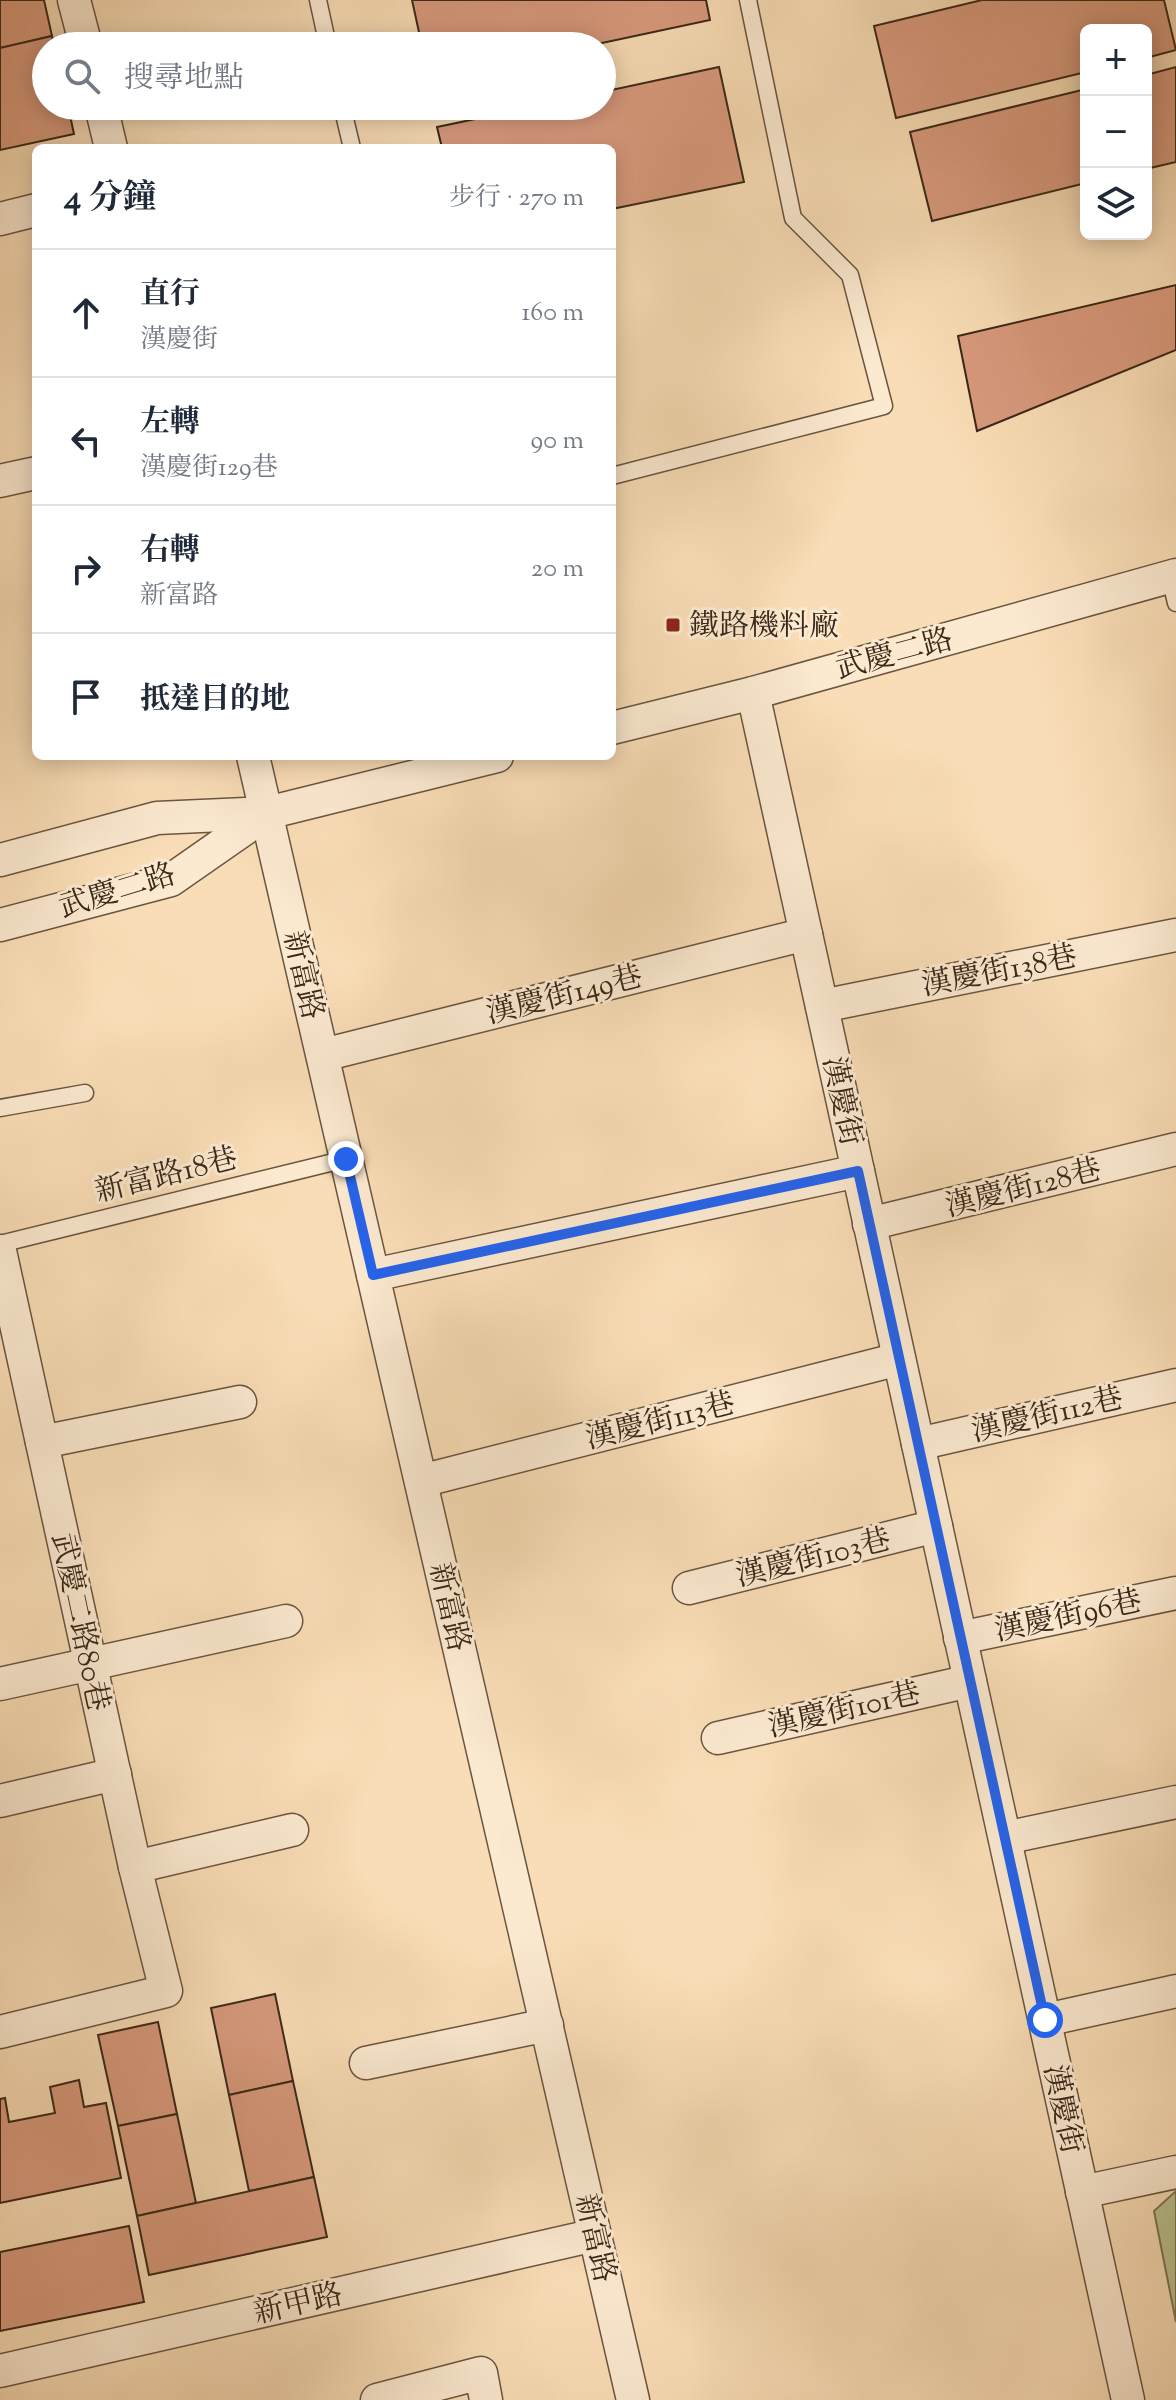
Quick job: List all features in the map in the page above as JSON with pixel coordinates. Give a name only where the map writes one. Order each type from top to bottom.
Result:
[{"type":"street","points":[[74,0],[82,32]]},
{"type":"street","points":[[104,120],[110,144]]},
{"type":"street","points":[[0,219],[32,211]]},
{"type":"street","points":[[0,481],[32,474]]},
{"type":"street","name":"武慶二路","points":[[616,727],[1174,585]]},
{"type":"street","name":"漢慶街","points":[[753,693],[1128,2400]]},
{"type":"street","name":"新富路","points":[[254,760],[633,2400]]},
{"type":"street","name":"武慶二路","points":[[0,860],[157,818],[267,813],[481,760]]},
{"type":"street","name":"武慶二路","points":[[0,925],[171,880],[267,813]]},
{"type":"street","name":"漢慶街149巷","points":[[323,1055],[806,934]]},
{"type":"street","name":"漢慶街138巷","points":[[822,1006],[1176,935]]},
{"type":"street","name":"漢慶街128巷","points":[[869,1224],[1176,1149]]},
{"type":"street","points":[[373,1275],[858,1171]]},
{"type":"street","name":"武慶二路80巷","points":[[0,1251],[135,1867],[166,1991],[0,2032]]},
{"type":"street","name":"漢慶街113巷","points":[[421,1481],[899,1359]]},
{"type":"street","name":"漢慶街112巷","points":[[918,1444],[1176,1385]]},
{"type":"street","points":[[42,1442],[240,1402]]},
{"type":"street","name":"漢慶街103巷","points":[[689,1588],[936,1526]]},
{"type":"street","name":"漢慶街96巷","points":[[960,1638],[1176,1593]]},
{"type":"street","points":[[0,1684],[286,1621]]},
{"type":"street","name":"漢慶街101巷","points":[[718,1738],[970,1681]]},
{"type":"street","points":[[0,1801],[115,1774]]},
{"type":"street","points":[[1005,1838],[1176,1802]]},
{"type":"street","points":[[135,1867],[292,1830]]},
{"type":"street","points":[[1045,2020],[1176,1991]]},
{"type":"street","points":[[366,2063],[547,2025]]},
{"type":"street","points":[[1082,2192],[1176,2172]]},
{"type":"street","name":"新甲路","points":[[0,2371],[595,2235]]},
{"type":"street","points":[[378,2400],[481,2373],[486,2400]]},
{"type":"lane","points":[[318,0],[325,32]]},
{"type":"lane","points":[[616,475],[884,406],[850,275],[793,218],[748,0]]},
{"type":"lane","points":[[345,120],[351,144]]},
{"type":"lane","points":[[0,1108],[85,1093]]},
{"type":"lane","name":"新富路18巷","points":[[0,1244],[346,1159]]},
{"type":"green space","points":[[1176,2191],[1176,2322],[1154,2211]]},
{"type":"building","points":[[0,0],[44,0],[51,32],[32,32],[32,41],[0,48]]},
{"type":"building","points":[[412,0],[706,0],[710,20],[616,40],[616,32],[419,32]]},
{"type":"building","points":[[982,0],[1164,0],[1176,50],[1152,56],[1152,24],[1080,24],[1080,73],[896,118],[874,26]]},
{"type":"building","points":[[32,41],[32,120],[71,120],[74,134],[0,150],[0,48]]},
{"type":"building","points":[[719,67],[744,182],[616,208],[616,144],[441,144],[437,127],[471,120],[616,120],[616,89]]},
{"type":"building","points":[[1176,67],[1176,162],[1152,168],[1152,96],[1152,73]]},
{"type":"building","points":[[1080,90],[1080,184],[932,221],[910,132]]},
{"type":"building","points":[[1176,285],[1176,350],[977,431],[958,336]]},
{"type":"building","points":[[275,1994],[293,2081],[229,2095],[211,2008]]},
{"type":"building","points":[[158,2022],[177,2114],[118,2126],[98,2035]]},
{"type":"building","points":[[79,2080],[84,2107],[106,2103],[121,2178],[0,2203],[0,2099],[5,2098],[9,2122],[55,2113],[50,2087]]},
{"type":"building","points":[[293,2081],[314,2177],[249,2191],[229,2095]]},
{"type":"building","points":[[177,2114],[196,2203],[137,2216],[118,2126]]},
{"type":"building","points":[[314,2177],[327,2237],[149,2275],[137,2216]]},
{"type":"building","points":[[129,2226],[144,2302],[0,2331],[0,2252]]},
{"type":"place","name":"鐵路機料廠","points":[[673,625]]},
{"type":"route","points":[[346,1159],[373,1275],[858,1171],[1045,2020]]}]
